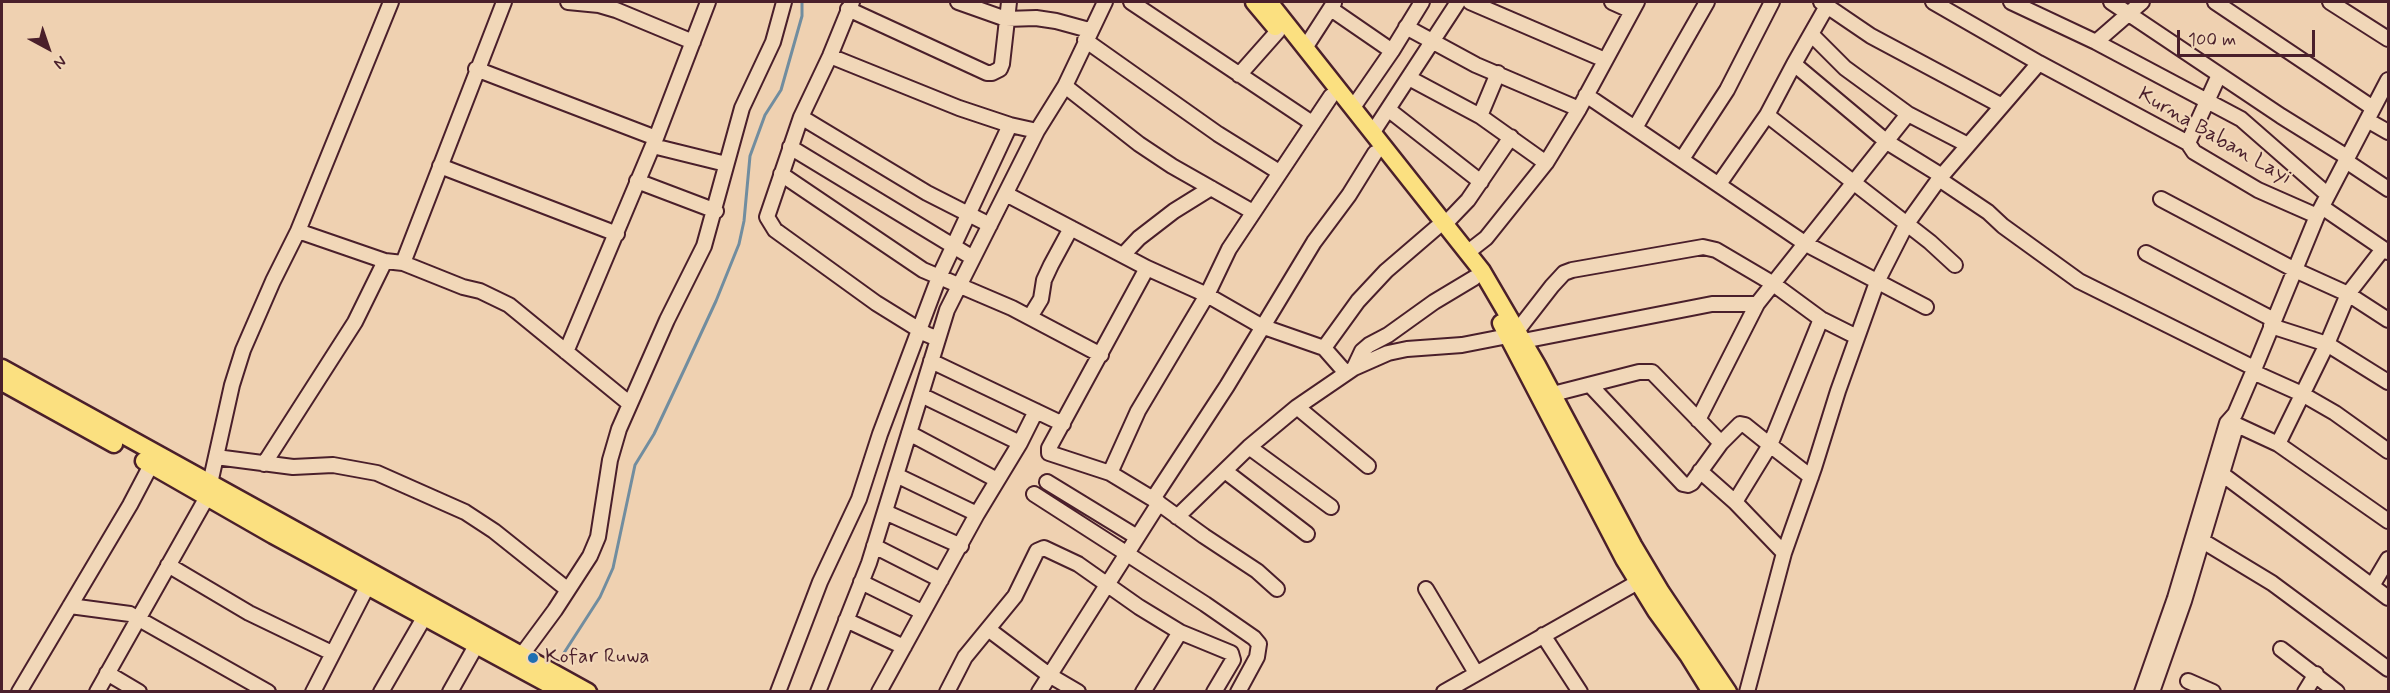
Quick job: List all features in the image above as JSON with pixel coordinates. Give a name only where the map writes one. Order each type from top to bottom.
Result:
[{"type":"main road","points":[[1254,2],[1375,153],[1440,226],[1468,252],[1516,336],[1553,394],[1661,592],[1728,692]]},
{"type":"main road","points":[[1269,2],[1354,106],[1516,336],[1606,525],[1638,582],[1711,692]]},
{"type":"main road","points":[[2,368],[368,585],[564,692]]},
{"type":"main road","points":[[2,382],[151,465],[208,490],[588,692]]},
{"type":"street","points":[[97,692],[208,490],[229,395],[243,350],[298,231],[391,2]]},
{"type":"street","points":[[403,263],[476,69],[504,2]]},
{"type":"street","points":[[568,2],[618,6],[693,42]]},
{"type":"street","points":[[566,352],[655,142],[708,2]]},
{"type":"street","points":[[521,656],[590,556],[598,537],[610,460],[619,429],[667,320],[704,246],[716,211],[726,164],[742,108],[773,42],[783,2]]},
{"type":"street","points":[[957,2],[1006,19],[1036,18],[1056,21],[1087,35],[1218,134],[1279,172]]},
{"type":"street","points":[[938,339],[918,330],[876,303],[775,230],[767,217],[801,117],[830,56],[850,5],[987,73],[996,72],[1002,64],[1009,2]]},
{"type":"street","points":[[818,692],[874,546],[947,310],[1037,131],[1065,86],[1087,35],[1105,2]]},
{"type":"street","points":[[1131,2],[1312,123]]},
{"type":"street","points":[[1373,132],[1458,2]]},
{"type":"street","points":[[1470,2],[1605,60]]},
{"type":"street","points":[[1468,252],[1486,238],[1545,163],[1579,109],[1635,6],[1612,2]]},
{"type":"street","points":[[1635,128],[1707,2]]},
{"type":"street","points":[[1682,159],[1727,90],[1772,2]]},
{"type":"street","name":"Kurna Baban Layi","points":[[1933,2],[2039,63],[2188,143],[2194,152],[2258,190],[2322,206]]},
{"type":"street","points":[[2011,2],[2096,42],[2251,126],[2322,206],[2386,250],[2348,294],[2327,344],[2278,444]]},
{"type":"street","points":[[2111,2],[2388,189]]},
{"type":"street","points":[[2096,42],[2142,2]]},
{"type":"street","points":[[2215,2],[2370,114],[2388,132]]},
{"type":"street","points":[[2330,2],[2388,39]]},
{"type":"street","points":[[1354,106],[1392,51],[1406,27],[1415,4]]},
{"type":"street","points":[[1719,184],[1767,115],[1811,34],[1824,4],[1871,36],[2002,106]]},
{"type":"street","points":[[1305,48],[1333,5],[1392,51]]},
{"type":"street","points":[[1406,27],[1476,65],[1579,109]]},
{"type":"street","points":[[1239,75],[1278,31]]},
{"type":"street","points":[[1811,34],[1845,68],[1908,114],[1968,145]]},
{"type":"street","points":[[830,56],[959,108],[1010,125],[1037,131]]},
{"type":"street","points":[[1747,692],[1784,553],[1876,282],[1906,225],[1940,177],[2039,63]]},
{"type":"street","points":[[1794,64],[1887,142],[1940,177],[1988,212],[2003,226],[2079,280],[2302,394],[2336,413],[2388,451]]},
{"type":"street","points":[[476,69],[655,142],[726,164]]},
{"type":"street","points":[[1480,116],[1498,73]]},
{"type":"street","points":[[2188,143],[2219,75]]},
{"type":"street","points":[[1409,78],[1480,116],[1545,163]]},
{"type":"street","points":[[2152,692],[2184,601],[2236,420],[2254,370],[2322,206],[2388,80]]},
{"type":"street","points":[[1065,86],[1139,144],[1253,212]]},
{"type":"street","points":[[1586,95],[1806,244],[1926,308]]},
{"type":"street","points":[[1110,473],[1138,411],[1207,295],[1229,249],[1331,96]]},
{"type":"street","points":[[1389,110],[1481,182]]},
{"type":"street","points":[[1698,420],[1757,304],[1908,114]]},
{"type":"street","points":[[1767,115],[1930,242],[1955,265]]},
{"type":"street","points":[[801,117],[927,193],[990,225]]},
{"type":"street","points":[[778,692],[820,582],[859,499],[939,277],[1010,125]]},
{"type":"street","points":[[1324,348],[1358,301],[1386,271],[1468,200],[1511,137]]},
{"type":"street","points":[[790,147],[973,258]]},
{"type":"street","points":[[1039,692],[1127,554],[1156,501],[1261,326],[1314,242],[1349,195],[1375,153]]},
{"type":"street","points":[[440,166],[617,234]]},
{"type":"street","points":[[781,174],[923,270],[1030,317],[1101,355]]},
{"type":"street","points":[[637,181],[716,211]]},
{"type":"street","points":[[1123,255],[1139,238],[1174,211],[1211,188]]},
{"type":"street","points":[[1005,194],[1147,268],[1207,295],[1261,326],[1324,348],[1349,370]]},
{"type":"street","points":[[2161,199],[2295,270],[2348,294],[2388,320]]},
{"type":"street","points":[[1030,317],[1041,299],[1044,280],[1071,228]]},
{"type":"street","points":[[298,231],[385,261],[403,263],[463,287],[480,291],[509,305],[630,404]]},
{"type":"street","points":[[1516,336],[1564,273],[1703,247],[1716,250],[1772,283],[1821,319],[1857,338]]},
{"type":"street","points":[[2146,254],[2273,323],[2327,344],[2388,382]]},
{"type":"street","points":[[264,464],[355,322],[385,261]]},
{"type":"street","points":[[1147,268],[1049,448],[1049,453],[1110,473],[1156,501],[1257,571],[1277,589]]},
{"type":"street","points":[[1349,370],[1369,345],[1474,278]]},
{"type":"street","points":[[1177,517],[1249,447],[1297,407],[1349,370],[1395,352],[1427,346],[1462,345],[1712,304],[1757,304]]},
{"type":"street","points":[[1735,502],[1770,445],[1821,319]]},
{"type":"street","points":[[1388,335],[1395,352]]},
{"type":"street","points":[[931,362],[1063,423]]},
{"type":"street","points":[[1553,394],[1639,372],[1652,372],[1721,443]]},
{"type":"street","points":[[1590,385],[1683,484],[1688,485],[1721,443],[1737,426],[1742,424],[1811,477]]},
{"type":"street","points":[[921,395],[1020,443]]},
{"type":"street","points":[[1297,407],[1368,466]]},
{"type":"street","points":[[879,692],[1036,411]]},
{"type":"street","points":[[2236,420],[2278,444],[2388,521]]},
{"type":"street","points":[[2142,692],[2175,598],[2228,423],[2236,420]]},
{"type":"street","points":[[909,433],[998,480]]},
{"type":"street","points":[[1249,447],[1331,507]]},
{"type":"street","points":[[216,457],[264,464],[353,467],[377,473],[465,512],[494,531],[568,590]]},
{"type":"street","points":[[19,692],[151,465]]},
{"type":"street","points":[[1225,471],[1307,534]]},
{"type":"street","points":[[1700,471],[1735,502],[1784,553]]},
{"type":"street","points":[[2222,474],[2388,598]]},
{"type":"street","points":[[896,476],[977,514]]},
{"type":"street","points":[[1047,482],[1137,537]]},
{"type":"street","points":[[1034,495],[1254,638],[1259,644],[1257,657],[1238,692]]},
{"type":"street","points":[[885,512],[961,546]]},
{"type":"street","points":[[2201,540],[2272,583],[2388,669]]},
{"type":"street","points":[[874,546],[941,580]]},
{"type":"street","points":[[946,692],[965,657],[1015,596],[1040,548],[1078,564],[1180,632],[1231,653],[1233,660],[1214,692]]},
{"type":"street","points":[[2372,586],[2388,559]]},
{"type":"street","points":[[168,565],[249,613],[332,653]]},
{"type":"street","points":[[861,582],[922,612]]},
{"type":"street","points":[[1444,692],[1462,687],[1476,673],[1638,582]]},
{"type":"street","points":[[313,692],[368,585]]},
{"type":"street","points":[[1426,589],[1476,673]]},
{"type":"street","points":[[70,606],[116,611],[138,618],[268,692]]},
{"type":"street","points":[[381,692],[424,616]]},
{"type":"street","points":[[846,620],[904,647]]},
{"type":"street","points":[[988,629],[1048,675],[1078,692]]},
{"type":"street","points":[[1143,692],[1180,632]]},
{"type":"street","points":[[1543,636],[1580,692]]},
{"type":"street","points":[[450,692],[477,645]]},
{"type":"street","points":[[2281,649],[2337,692]]},
{"type":"street","points":[[107,673],[139,692]]},
{"type":"street","points":[[2305,692],[2316,674]]},
{"type":"street","points":[[2188,681],[2213,692]]},
{"type":"waterway","points":[[562,656],[600,597],[613,568],[635,465],[654,434],[716,301],[739,244],[744,221],[750,156],[765,115],[781,90],[802,16],[802,2]]},
{"type":"place","name":"Kofar Ruwa","points":[[533,658]]}]
